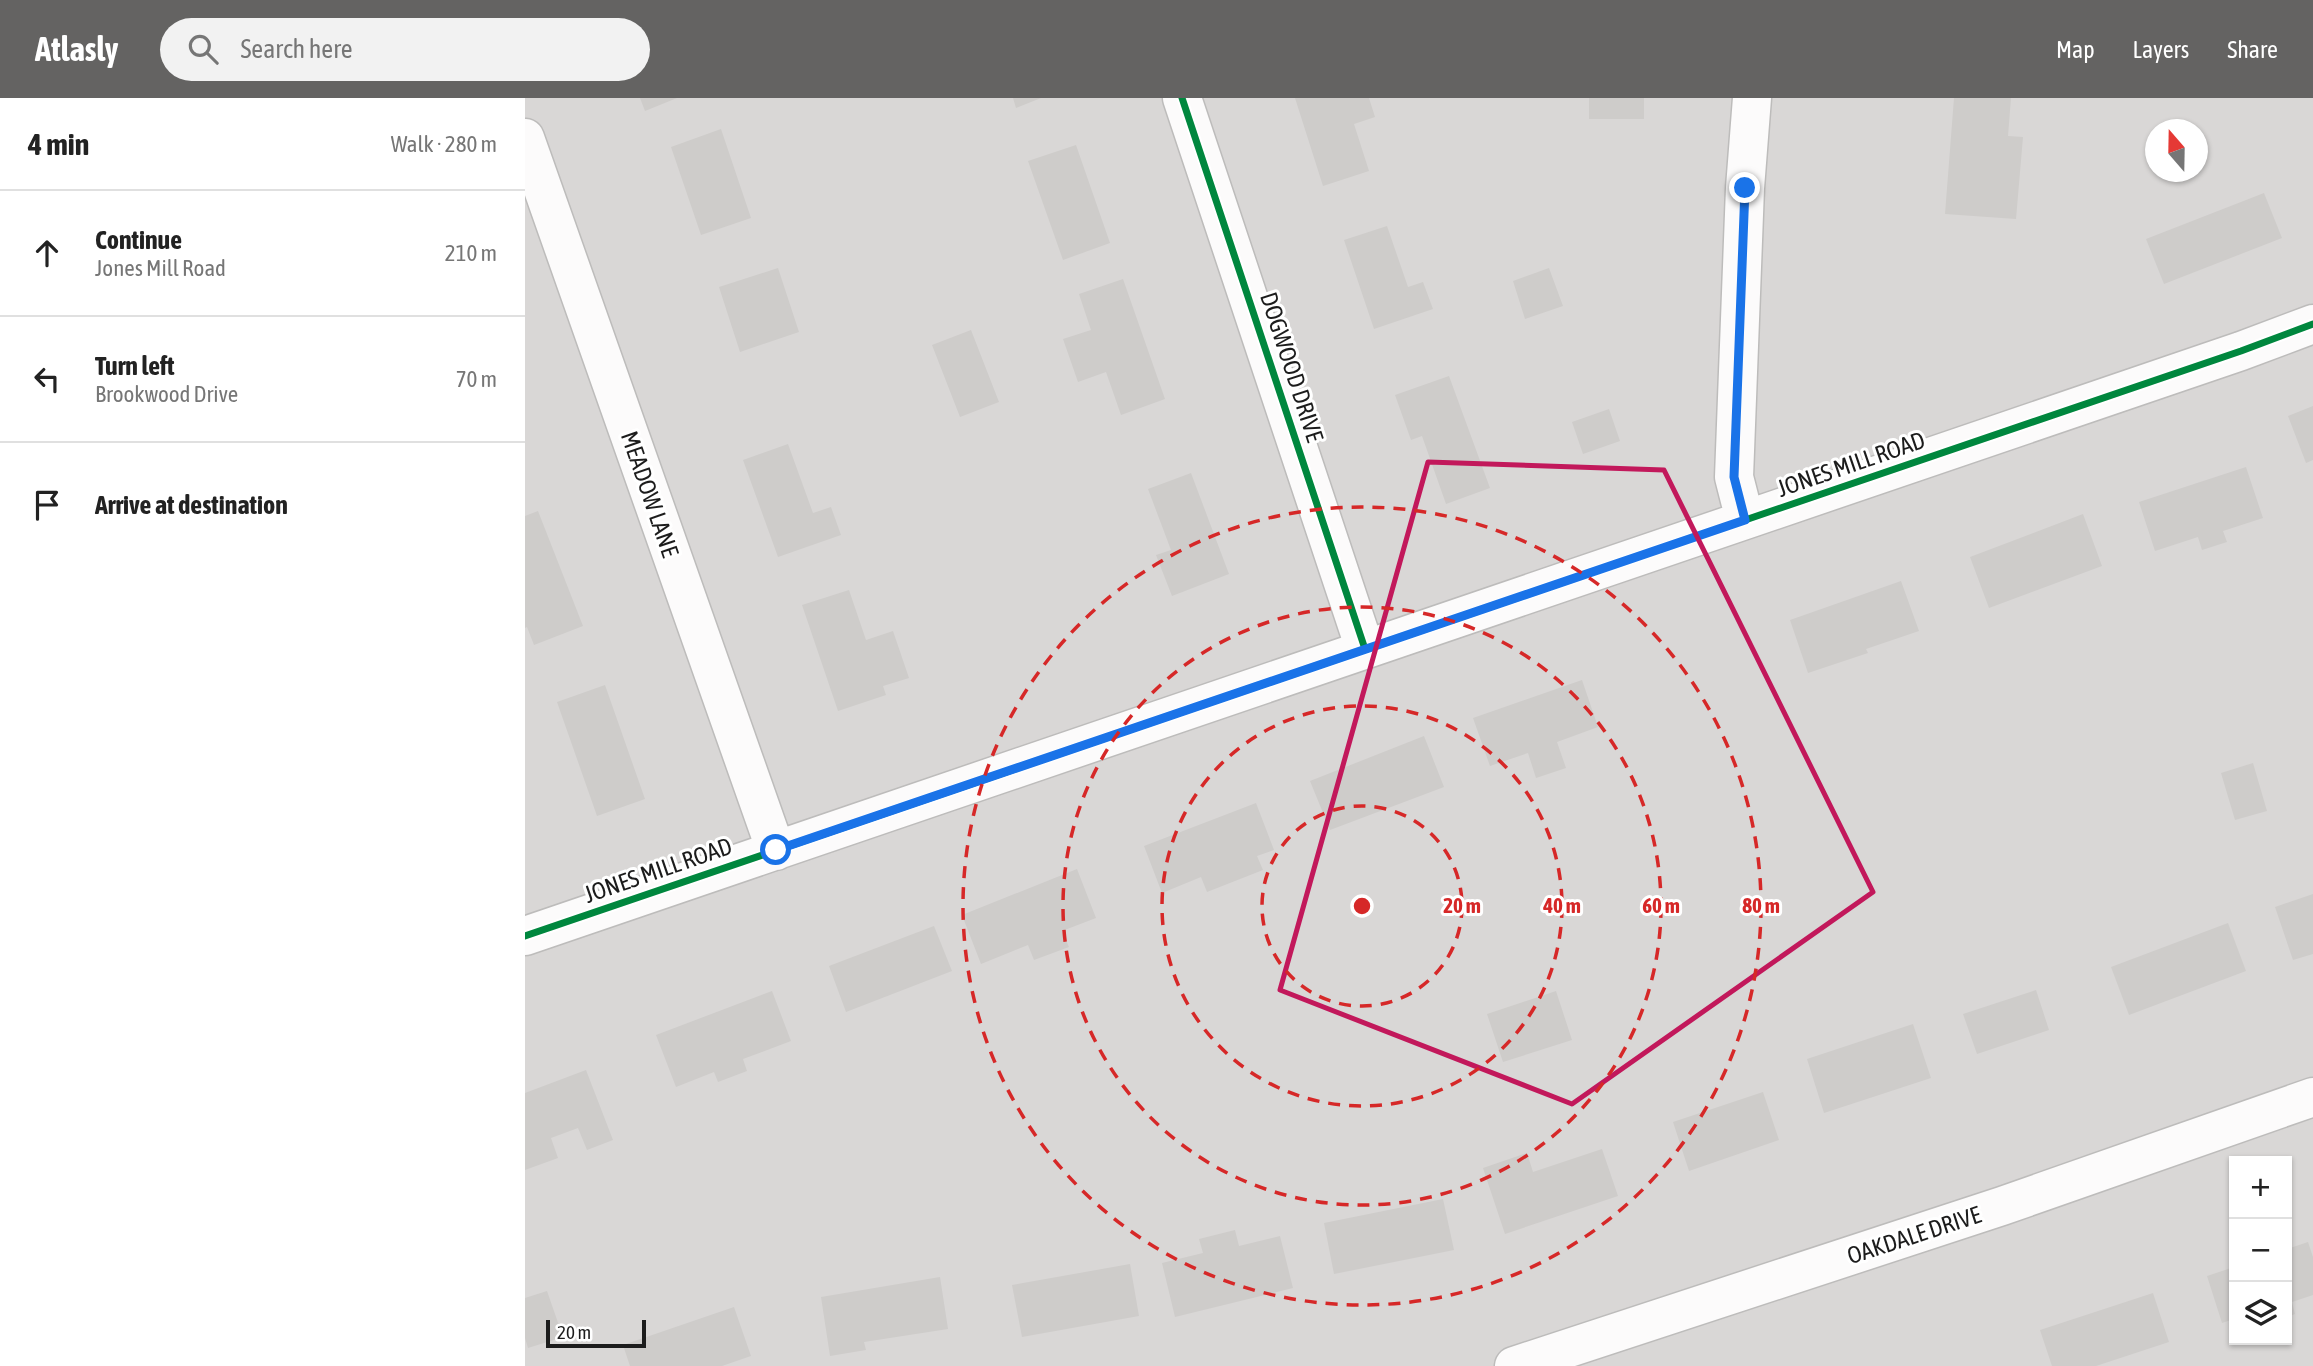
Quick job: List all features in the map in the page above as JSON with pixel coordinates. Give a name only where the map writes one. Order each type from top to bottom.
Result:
[{"type":"street","name":"DOGWOOD DRIVE","points":[[1182,98],[1365,649]]},
{"type":"street","points":[[1745,520],[1734,477],[1745,188],[1752,98]]},
{"type":"street","name":"MEADOW LANE","points":[[525,138],[776,850]]},
{"type":"street","name":"JONES MILL ROAD","points":[[525,936],[2228,356],[2313,324]]},
{"type":"street","name":"OAKDALE DRIVE","points":[[1514,1366],[2003,1206],[2313,1097]]},
{"type":"highlighted area","points":[[1428,462],[1664,470],[1873,892],[1572,1104],[1280,990]]},
{"type":"shaded area","points":[[525,98],[2313,98],[2313,1366],[525,1366]]},
{"type":"building","points":[[640,98],[677,98],[645,111]]},
{"type":"building","points":[[1013,98],[1041,98],[1016,108]]},
{"type":"building","points":[[1295,98],[1369,98],[1375,117],[1354,124],[1369,171],[1323,186]]},
{"type":"building","points":[[1589,98],[1644,98],[1644,119],[1589,119]]},
{"type":"building","points":[[1954,98],[2011,98],[2008,136],[2023,137],[2016,219],[1945,214]]},
{"type":"building","points":[[721,129],[751,218],[701,235],[671,147]]},
{"type":"building","points":[[1076,145],[1110,243],[1063,260],[1028,161]]},
{"type":"building","points":[[2264,193],[2282,238],[2164,284],[2146,239]]},
{"type":"building","points":[[1387,226],[1408,287],[1423,282],[1433,309],[1374,329],[1344,240]]},
{"type":"building","points":[[778,268],[799,332],[740,352],[719,287]]},
{"type":"building","points":[[1549,268],[1563,306],[1525,319],[1513,281]]},
{"type":"building","points":[[1123,279],[1165,399],[1121,415],[1106,372],[1078,382],[1063,339],[1091,330],[1079,294]]},
{"type":"building","points":[[971,330],[999,402],[960,417],[932,345]]},
{"type":"building","points":[[1449,376],[1490,488],[1446,504],[1422,436],[1411,440],[1395,395]]},
{"type":"building","points":[[2313,406],[2313,460],[2306,463],[2288,416]]},
{"type":"building","points":[[1609,409],[1620,441],[1583,454],[1572,422]]},
{"type":"building","points":[[788,444],[813,513],[831,507],[841,535],[778,557],[743,460]]},
{"type":"building","points":[[2246,467],[2263,518],[2223,531],[2227,542],[2202,550],[2198,537],[2155,551],[2139,502]]},
{"type":"building","points":[[1191,473],[1229,574],[1172,596],[1156,555],[1171,550],[1148,489]]},
{"type":"building","points":[[538,511],[583,626],[534,645],[527,627],[525,628],[525,516]]},
{"type":"building","points":[[2083,514],[2102,566],[1989,608],[1970,557]]},
{"type":"building","points":[[1901,581],[1919,631],[1866,649],[1868,653],[1808,673],[1790,620]]},
{"type":"building","points":[[849,590],[866,640],[893,631],[909,678],[883,686],[886,695],[838,711],[802,605]]},
{"type":"building","points":[[1582,680],[1598,727],[1557,742],[1566,768],[1536,778],[1528,753],[1490,766],[1473,718]]},
{"type":"building","points":[[605,685],[645,799],[597,816],[557,702]]},
{"type":"building","points":[[1424,736],[1444,787],[1330,830],[1310,781]]},
{"type":"building","points":[[2253,763],[2267,811],[2235,820],[2221,773]]},
{"type":"building","points":[[1256,803],[1274,850],[1257,856],[1263,870],[1207,892],[1201,877],[1162,893],[1144,846]]},
{"type":"building","points":[[1077,869],[1096,918],[1062,931],[1069,947],[1034,960],[1028,945],[981,964],[962,915]]},
{"type":"building","points":[[2313,894],[2313,954],[2293,960],[2275,907]]},
{"type":"building","points":[[2228,923],[2246,971],[2129,1015],[2111,967]]},
{"type":"building","points":[[934,926],[952,971],[846,1012],[829,966]]},
{"type":"building","points":[[2036,990],[2049,1030],[1977,1054],[1963,1014]]},
{"type":"building","points":[[772,991],[791,1041],[743,1059],[747,1071],[718,1082],[714,1072],[676,1087],[656,1035]]},
{"type":"building","points":[[1556,991],[1572,1040],[1503,1062],[1487,1014]]},
{"type":"building","points":[[1913,1024],[1931,1078],[1824,1113],[1807,1059]]},
{"type":"building","points":[[586,1070],[613,1140],[587,1150],[578,1128],[551,1138],[558,1158],[525,1170],[525,1093]]},
{"type":"building","points":[[1763,1092],[1779,1140],[1689,1171],[1673,1122]]},
{"type":"building","points":[[1602,1149],[1618,1196],[1505,1234],[1483,1168],[1527,1153],[1533,1172]]},
{"type":"building","points":[[1443,1199],[1454,1250],[1334,1274],[1324,1223]]},
{"type":"building","points":[[1235,1230],[1239,1246],[1280,1236],[1293,1288],[1175,1317],[1162,1263],[1203,1253],[1199,1239]]},
{"type":"building","points":[[2308,1242],[2313,1257],[2313,1295],[2292,1302],[2292,1282],[2292,1247]]},
{"type":"building","points":[[1130,1264],[1139,1316],[1022,1337],[1012,1285]]},
{"type":"building","points":[[2229,1269],[2229,1321],[2222,1323],[2207,1276]]},
{"type":"building","points":[[940,1277],[948,1329],[864,1342],[866,1350],[830,1356],[821,1297]]},
{"type":"building","points":[[547,1291],[563,1337],[528,1348],[525,1338],[525,1298]]},
{"type":"building","points":[[2153,1293],[2169,1342],[2096,1366],[2052,1366],[2040,1330]]},
{"type":"building","points":[[734,1307],[751,1356],[722,1366],[630,1366],[623,1345]]},
{"type":"cycle path","points":[[1182,98],[1365,649]]},
{"type":"cycle path","points":[[525,936],[2241,351],[2313,324]]},
{"type":"route","points":[[776,850],[1745,520],[1734,477],[1745,188]]}]
